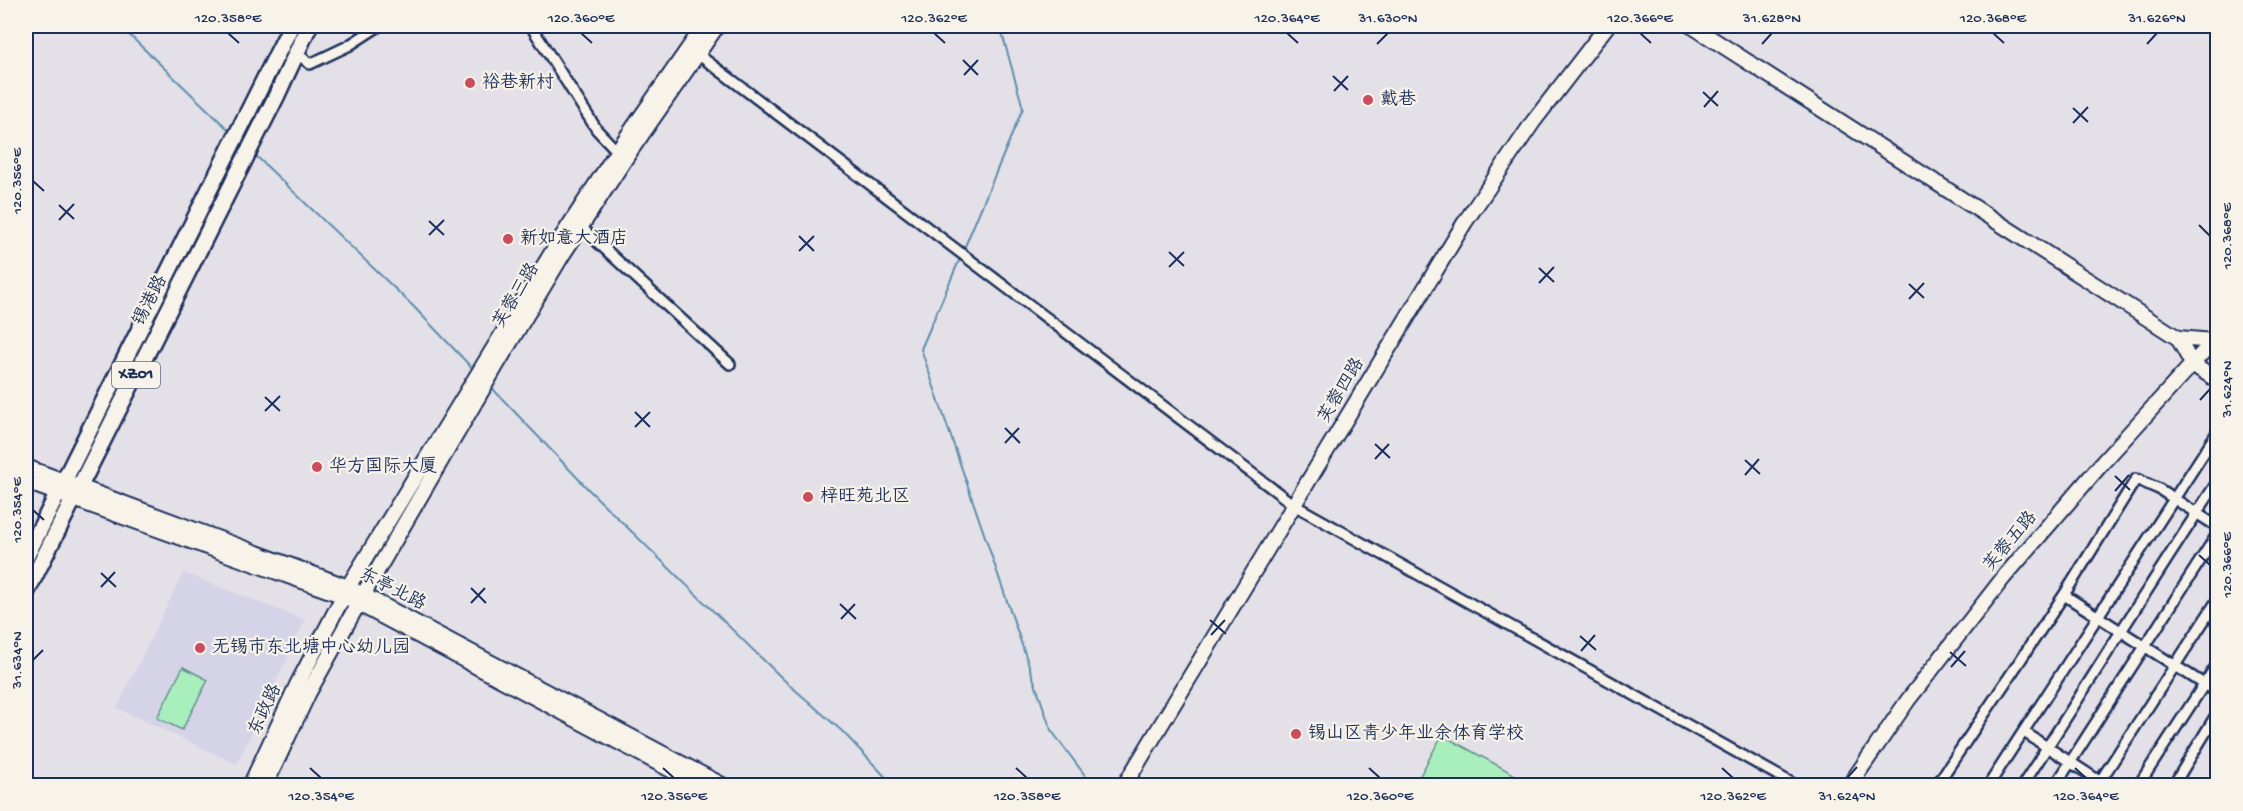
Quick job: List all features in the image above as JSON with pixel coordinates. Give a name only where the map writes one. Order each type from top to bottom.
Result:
[{"type":"main road","name":"锡港路","points":[[26,557],[291,26]]},
{"type":"main road","name":"锡港路","points":[[26,593],[309,26]]},
{"type":"main road","name":"芙蓉三路","points":[[494,359],[693,51],[704,26]]},
{"type":"main road","name":"芙蓉三路","points":[[361,599],[554,249],[617,151],[693,51],[717,26]]},
{"type":"main road","name":"芙蓉四路","points":[[1124,786],[1466,222],[1533,122],[1607,26]]},
{"type":"main road","points":[[1692,26],[2178,338],[2216,341]]},
{"type":"main road","points":[[2178,338],[2192,364],[2217,381]]},
{"type":"main road","name":"芙蓉五路","points":[[1850,786],[1908,700],[2004,577],[2104,461],[2192,364],[2216,341]]},
{"type":"main road","name":"芙蓉三路","points":[[346,592],[470,400]]},
{"type":"main road","name":"东亭北路","points":[[26,467],[60,486],[346,592],[724,786]]},
{"type":"main road","name":"东亭北路","points":[[26,482],[60,486]]},
{"type":"main road","name":"东政路","points":[[250,786],[297,686],[346,592]]},
{"type":"main road","name":"东亭北路","points":[[361,599],[701,786]]},
{"type":"main road","name":"东政路","points":[[265,786],[309,692],[361,599]]},
{"type":"street","points":[[297,53],[310,64],[348,46],[379,26]]},
{"type":"street","points":[[531,26],[597,130],[617,151]]},
{"type":"street","points":[[693,51],[1294,505],[1797,786]]},
{"type":"street","points":[[581,226],[730,364]]},
{"type":"street","points":[[1988,786],[2217,430]]},
{"type":"street","points":[[1936,786],[2064,595],[2136,479],[2159,489],[2217,527]]},
{"type":"street","points":[[2022,786],[2217,481]]},
{"type":"street","points":[[2055,786],[2217,532]]},
{"type":"street","points":[[2064,595],[2217,693]]},
{"type":"street","points":[[2024,732],[2101,784],[2217,599]]},
{"type":"street","points":[[2138,786],[2217,663]]},
{"type":"street","points":[[2173,786],[2217,712]]},
{"type":"shaded area","points":[[183,573],[305,620],[237,764],[117,708]]},
{"type":"green space","points":[[183,667],[208,680],[182,730],[157,718]]},
{"type":"green space","points":[[1442,735],[1519,777],[1514,785],[1415,785]]},
{"type":"waterway","points":[[120,26],[232,133]]},
{"type":"waterway","points":[[963,251],[1023,108],[1000,26]]},
{"type":"waterway","points":[[253,153],[413,306],[474,370]]},
{"type":"waterway","points":[[961,256],[921,349],[1051,730],[1093,786]]},
{"type":"waterway","points":[[491,387],[590,491],[784,680],[843,732],[894,786]]},
{"type":"waterway","points":[[1083,786],[1088,779]]},
{"type":"place","name":"裕巷新村","points":[[470,83]]},
{"type":"place","name":"戴巷","points":[[1368,100]]},
{"type":"place","name":"新如意大酒店","points":[[508,239]]},
{"type":"place","name":"华方国际大厦","points":[[317,467]]},
{"type":"place","name":"梓旺苑北区","points":[[808,497]]},
{"type":"place","name":"无锡市东北塘中心幼儿园","points":[[200,648]]},
{"type":"place","name":"锡山区青少年业余体育学校","points":[[1296,734]]}]
